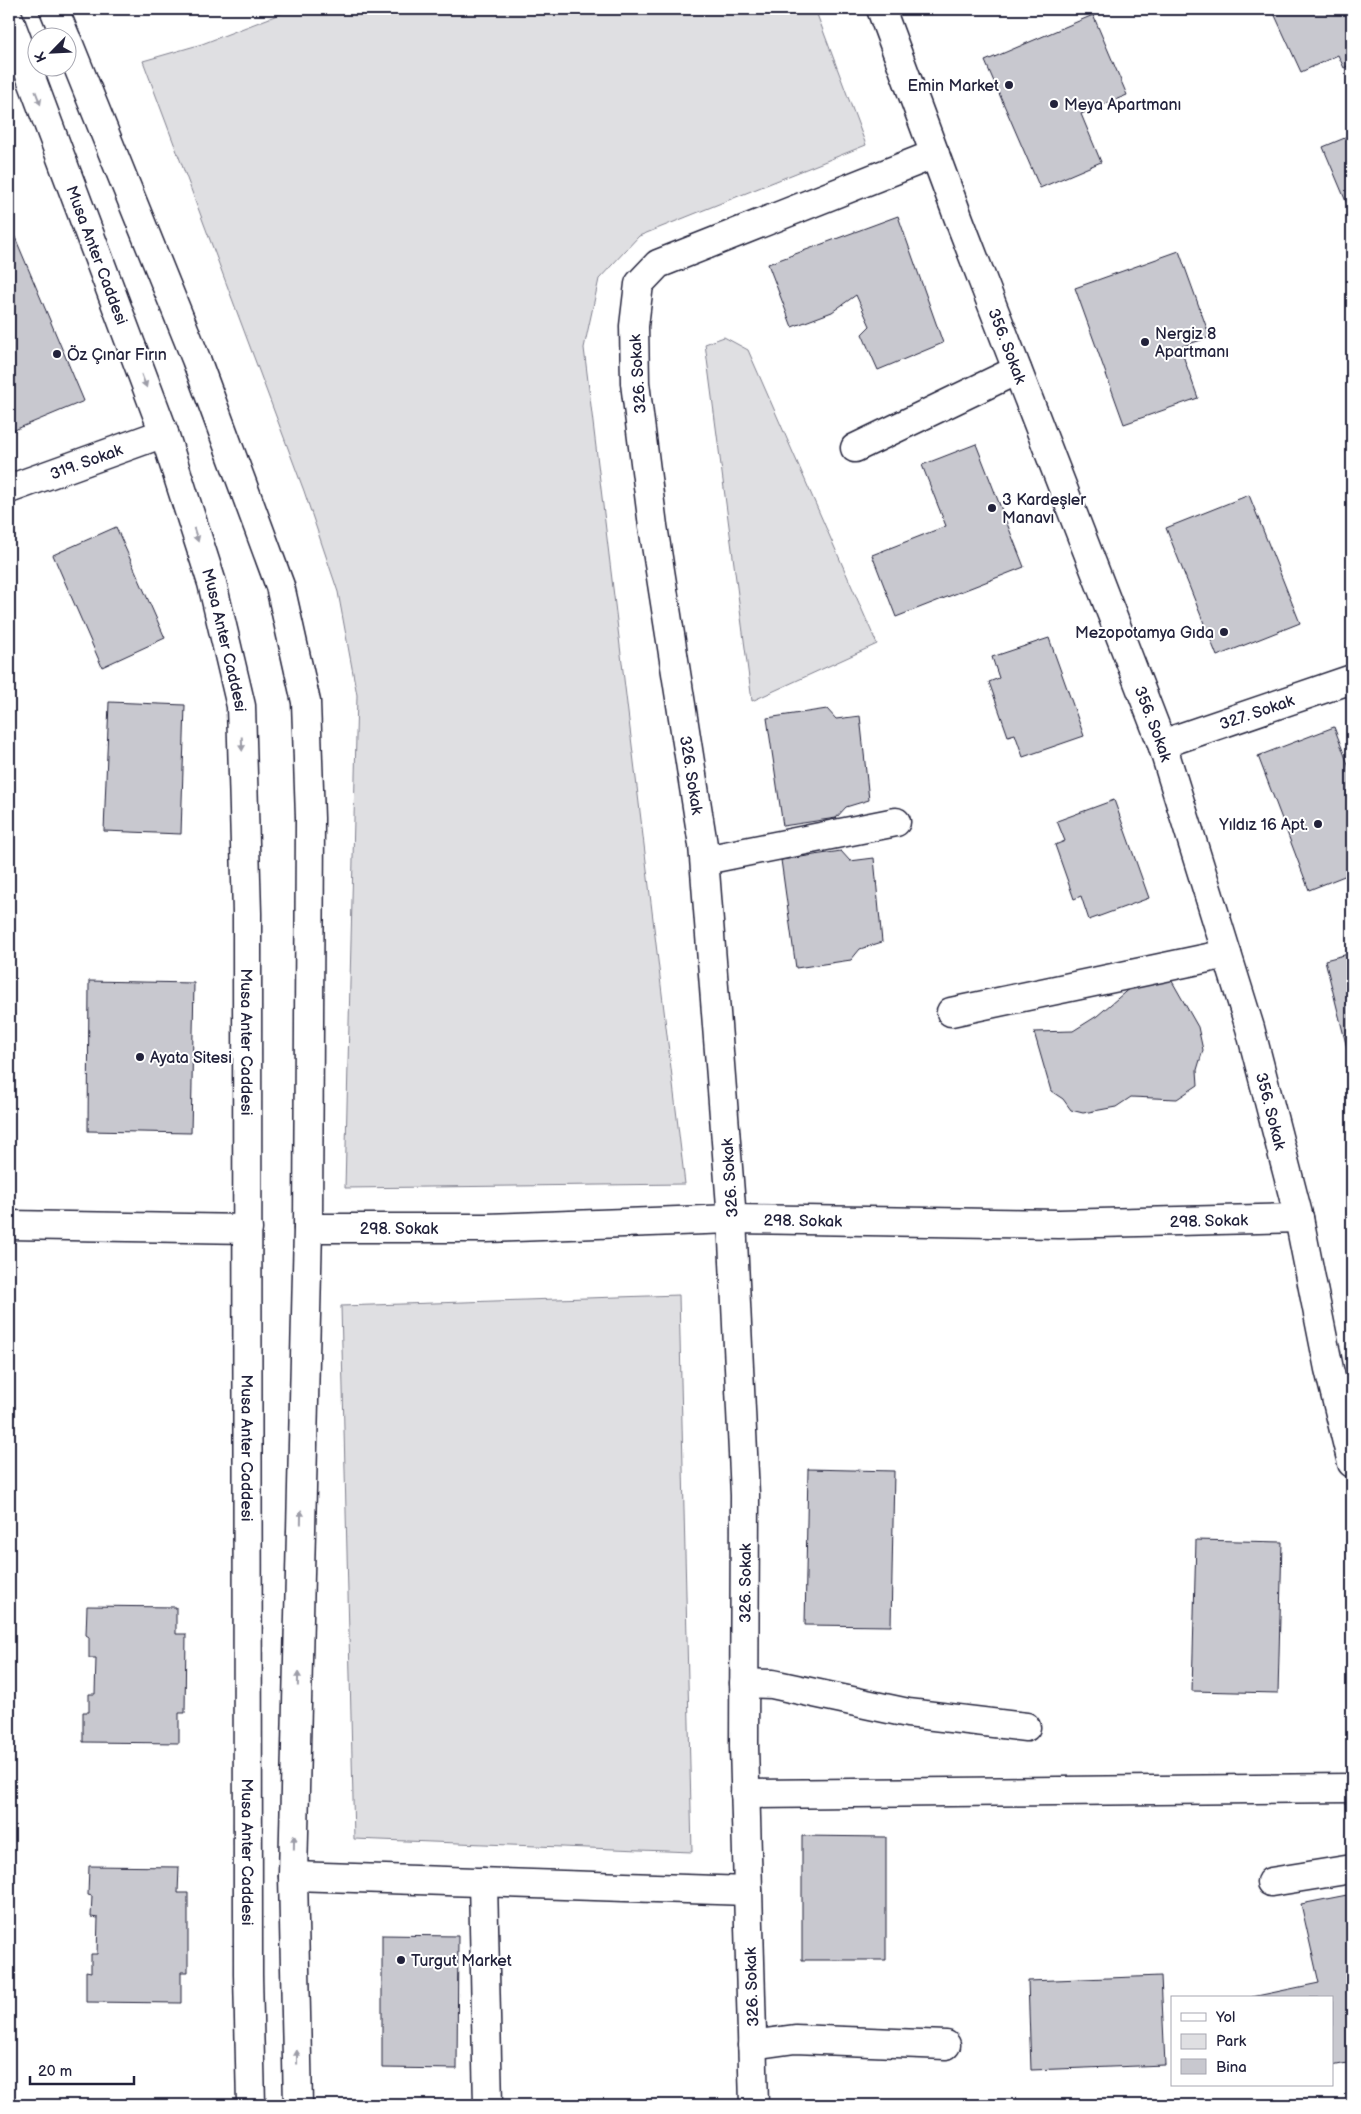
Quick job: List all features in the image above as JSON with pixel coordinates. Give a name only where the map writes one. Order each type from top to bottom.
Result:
[{"type":"street","points":[[54,9],[62,28]]},
{"type":"street","name":"356. Sokak","points":[[881,9],[1017,370],[1162,744],[1250,1028],[1299,1218],[1328,1368],[1346,1417],[1352,1463]]},
{"type":"street","name":"Musa Anter Caddesi","points":[[9,20],[164,433],[212,583],[241,706],[247,913],[248,1975],[251,2105]]},
{"type":"street","points":[[78,67],[196,359],[280,586],[306,702],[310,818],[308,1228],[293,1876],[298,2105]]},
{"type":"street","name":"326. Sokak","points":[[754,2105],[745,1794],[745,1495],[732,1219],[705,860],[653,526],[635,383],[634,326],[639,284],[658,264],[935,154]]},
{"type":"street","points":[[855,448],[1017,370]]},
{"type":"street","name":"319. Sokak","points":[[9,489],[164,433]]},
{"type":"street","name":"327. Sokak","points":[[1162,744],[1352,679]]},
{"type":"street","points":[[705,860],[896,822]]},
{"type":"street","points":[[950,1012],[1227,954]]},
{"type":"street","name":"298. Sokak","points":[[308,1228],[486,1228],[732,1219],[1059,1224],[1299,1218]]},
{"type":"street","points":[[9,1225],[248,1229]]},
{"type":"street","points":[[744,1684],[772,1684],[908,1713],[1026,1727]]},
{"type":"street","points":[[745,1794],[1352,1788]]},
{"type":"street","points":[[1271,1882],[1352,1869]]},
{"type":"street","points":[[293,1876],[748,1891]]},
{"type":"street","points":[[483,1882],[488,2105]]},
{"type":"street","points":[[752,2045],[795,2039],[946,2045]]},
{"type":"green space","points":[[293,9],[815,9],[866,145],[639,236],[599,279],[584,348],[685,1184],[345,1188],[357,695],[338,592],[304,491],[143,61],[202,44]]},
{"type":"green space","points":[[724,337],[748,350],[877,644],[752,701],[705,344]]},
{"type":"green space","points":[[679,1295],[692,1852],[354,1839],[341,1306]]},
{"type":"building","points":[[1272,9],[1352,9],[1352,64],[1344,68],[1338,55],[1301,72]]},
{"type":"building","name":"Meya Apartmanı","points":[[1093,15],[1127,95],[1081,114],[1101,162],[1040,188],[985,61]]},
{"type":"building","points":[[1352,135],[1352,210],[1350,211],[1323,147]]},
{"type":"building","points":[[898,216],[943,343],[878,370],[862,334],[870,326],[856,295],[832,312],[792,327],[768,264]]},
{"type":"building","points":[[9,223],[84,401],[12,431],[9,423]]},
{"type":"building","name":"Nergiz 8 Apartmanı","points":[[1179,251],[1210,337],[1180,347],[1198,398],[1124,424],[1075,288]]},
{"type":"building","points":[[976,444],[1024,567],[896,617],[872,555],[946,526],[922,465]]},
{"type":"building","points":[[1249,495],[1300,623],[1217,656],[1166,528]]},
{"type":"building","points":[[116,527],[165,638],[102,667],[53,555]]},
{"type":"building","points":[[1049,638],[1084,736],[1023,757],[1015,734],[1008,736],[989,682],[999,678],[992,657]]},
{"type":"building","points":[[109,702],[185,705],[181,834],[104,831]]},
{"type":"building","points":[[827,709],[836,719],[860,716],[869,800],[846,807],[836,818],[783,826],[767,718]]},
{"type":"building","name":"Yıldız 16 Apt.","points":[[1334,727],[1352,775],[1352,873],[1309,890],[1258,756]]},
{"type":"building","points":[[1114,800],[1149,898],[1089,920],[1081,896],[1074,899],[1055,845],[1065,841],[1057,821]]},
{"type":"building","points":[[841,851],[850,861],[874,858],[882,942],[860,949],[851,960],[796,968],[781,860]]},
{"type":"building","points":[[1352,953],[1352,1068],[1325,960]]},
{"type":"building","points":[[1169,976],[1198,1027],[1203,1050],[1197,1070],[1198,1085],[1177,1099],[1131,1097],[1116,1107],[1083,1113],[1071,1110],[1063,1099],[1051,1091],[1034,1032],[1073,1031],[1097,1016],[1138,981]]},
{"type":"building","name":"Ayata Sitesi","points":[[89,981],[194,983],[191,1133],[88,1131]]},
{"type":"building","points":[[808,1469],[894,1471],[891,1626],[805,1625]]},
{"type":"building","points":[[1196,1540],[1282,1542],[1278,1693],[1192,1691]]},
{"type":"building","points":[[87,1606],[176,1607],[176,1634],[186,1634],[185,1713],[179,1713],[179,1743],[83,1742],[83,1712],[89,1712],[89,1694],[95,1694],[96,1658],[89,1658],[89,1637],[86,1635]]},
{"type":"building","points":[[802,1836],[886,1837],[886,1960],[802,1960]]},
{"type":"building","points":[[89,1866],[179,1867],[178,1893],[188,1893],[188,1972],[181,1972],[181,2003],[86,2002],[86,1971],[91,1972],[91,1954],[97,1954],[98,1918],[91,1917],[92,1896],[88,1895]]},
{"type":"building","points":[[1352,1894],[1352,2062],[1334,2066],[1334,1996],[1257,1996],[1319,1983],[1301,1904]]},
{"type":"building","points":[[382,1935],[458,1936],[457,2069],[382,2068]]},
{"type":"building","points":[[1161,1976],[1165,2065],[1031,2070],[1028,1981]]},
{"type":"place","name":"Emin Market","points":[[1009,85]]},
{"type":"place","name":"Meya Apartmanı","points":[[1054,104]]},
{"type":"place","name":"Nergiz 8 Apartmanı","points":[[1145,342]]},
{"type":"place","name":"Öz Çınar Fırın","points":[[57,354]]},
{"type":"place","name":"3 Kardeşler Manavı","points":[[992,508]]},
{"type":"place","name":"Mezopotamya Gıda","points":[[1224,632]]},
{"type":"place","name":"Yıldız 16 Apt.","points":[[1318,824]]},
{"type":"place","name":"Ayata Sitesi","points":[[140,1057]]},
{"type":"place","name":"Turgut Market","points":[[401,1960]]}]
